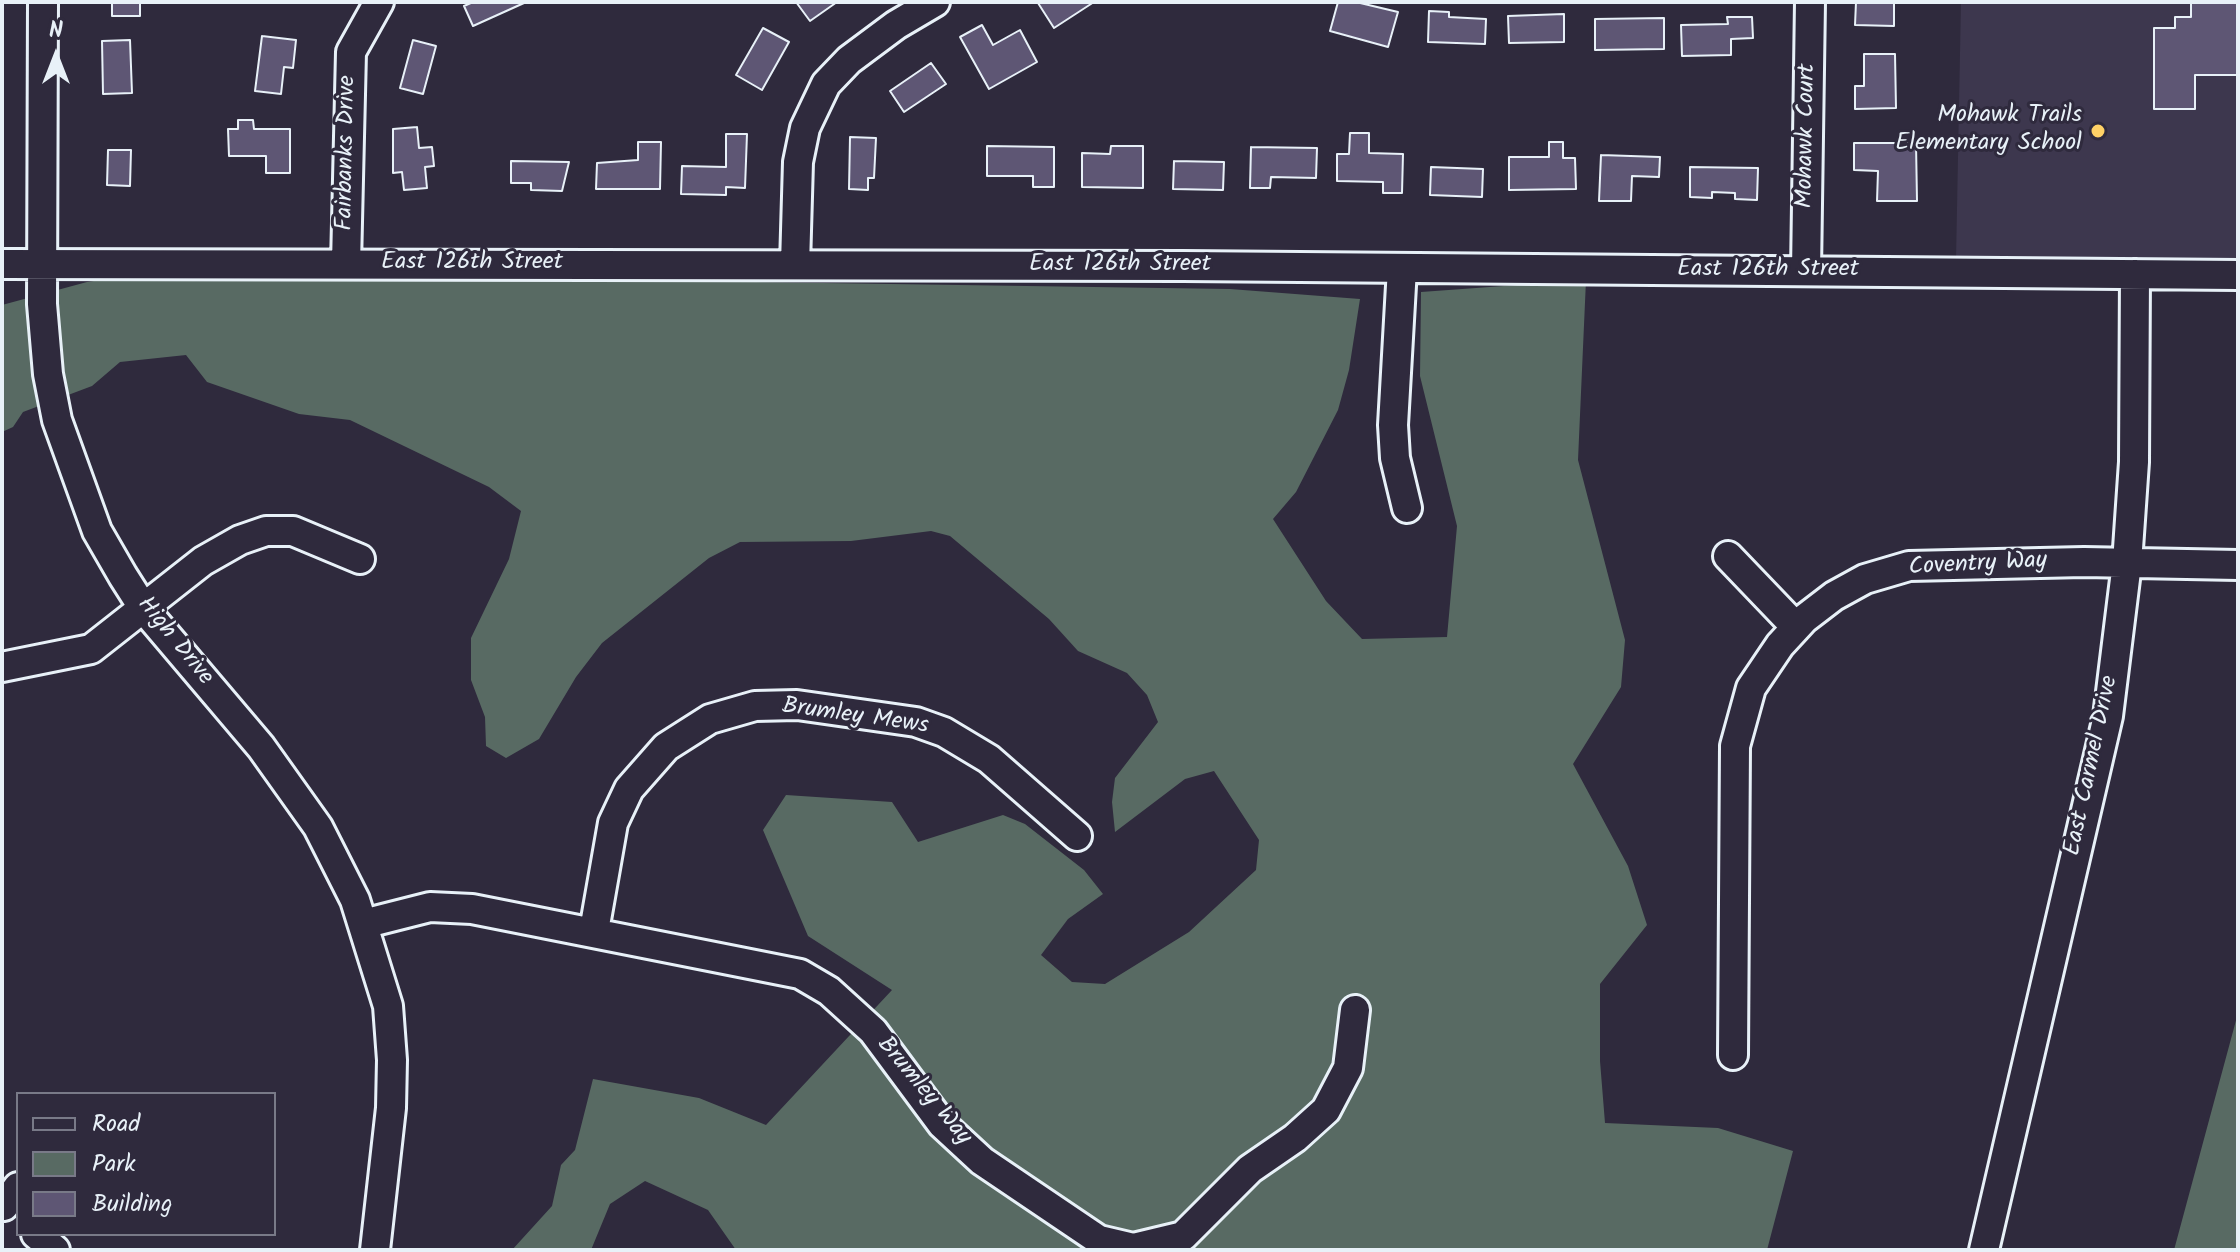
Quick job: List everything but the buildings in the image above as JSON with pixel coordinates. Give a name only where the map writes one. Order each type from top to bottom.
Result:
[{"type":"street","name":"High Drive","points":[[43,2],[45,346],[57,420],[97,531],[144,609],[261,747],[318,827],[338,862],[363,924],[388,1006],[392,1060],[391,1108],[375,1250]]},
{"type":"street","name":"Fairbanks Drive","points":[[346,264],[351,52],[379,2]]},
{"type":"street","points":[[795,265],[798,162],[805,128],[826,84],[873,42],[935,2]]},
{"type":"street","name":"Mohawk Court","points":[[1806,271],[1810,2]]},
{"type":"street","name":"East 126th Street","points":[[2,264],[795,265],[2238,275]]},
{"type":"street","points":[[1402,268],[1393,425],[1395,458],[1407,508]]},
{"type":"street","name":"East Carmel Drive","points":[[1984,1250],[2108,716],[2127,563],[2134,462],[2135,274]]},
{"type":"street","points":[[2,667],[91,649],[203,561],[240,540],[266,531],[293,531],[360,559]]},
{"type":"street","points":[[1728,556],[1796,627]]},
{"type":"street","name":"Coventry Way","points":[[1733,1055],[1735,746],[1751,688],[1796,627],[1834,596],[1865,579],[1909,566],[1947,563],[2238,565]]},
{"type":"street","name":"Brumley Mews","points":[[594,931],[613,823],[629,789],[666,747],[710,719],[755,706],[825,709],[916,722],[944,732],[989,759],[1077,836]]},
{"type":"street","name":"Brumley Way","points":[[363,924],[430,907],[472,909],[780,968],[829,991],[873,1031],[942,1124],[982,1161],[1099,1240],[1133,1248],[1183,1236],[1250,1169],[1295,1138],[1326,1110],[1348,1068],[1355,1010]]},
{"type":"street","points":[[38,1236],[55,1250]]},
{"type":"shaded area","name":"Mohawk Trails Elementary School","points":[[1961,2],[2238,2],[2238,262],[1956,260]]},
{"type":"green space","points":[[147,273],[1230,289],[1360,299],[1349,370],[1338,410],[1296,492],[1273,519],[1326,601],[1362,639],[1447,637],[1457,526],[1420,376],[1421,292],[1586,280],[1578,460],[1625,640],[1621,687],[1573,764],[1628,866],[1647,925],[1600,984],[1600,1061],[1605,1123],[1718,1128],[1793,1151],[1767,1250],[736,1250],[708,1210],[645,1181],[610,1204],[591,1250],[512,1250],[552,1206],[561,1165],[575,1150],[593,1079],[699,1098],[766,1125],[892,990],[808,936],[763,830],[786,795],[892,802],[918,842],[1003,815],[1025,824],[1084,870],[1103,894],[1068,919],[1041,955],[1072,982],[1105,984],[1189,932],[1256,870],[1259,840],[1214,771],[1185,779],[1115,832],[1112,802],[1115,778],[1158,722],[1147,695],[1127,673],[1078,651],[1049,619],[950,536],[931,531],[851,541],[740,542],[709,558],[602,643],[576,677],[539,739],[506,758],[486,746],[485,717],[471,680],[471,638],[509,559],[521,511],[489,487],[350,420],[299,414],[207,382],[186,355],[120,362],[92,386],[23,412],[13,427],[2,432],[2,305],[87,282]]},
{"type":"green space","points":[[2238,1013],[2238,1250],[2174,1250]]},
{"type":"place","name":"Mohawk Trails Elementary School","points":[[2098,131]]}]
